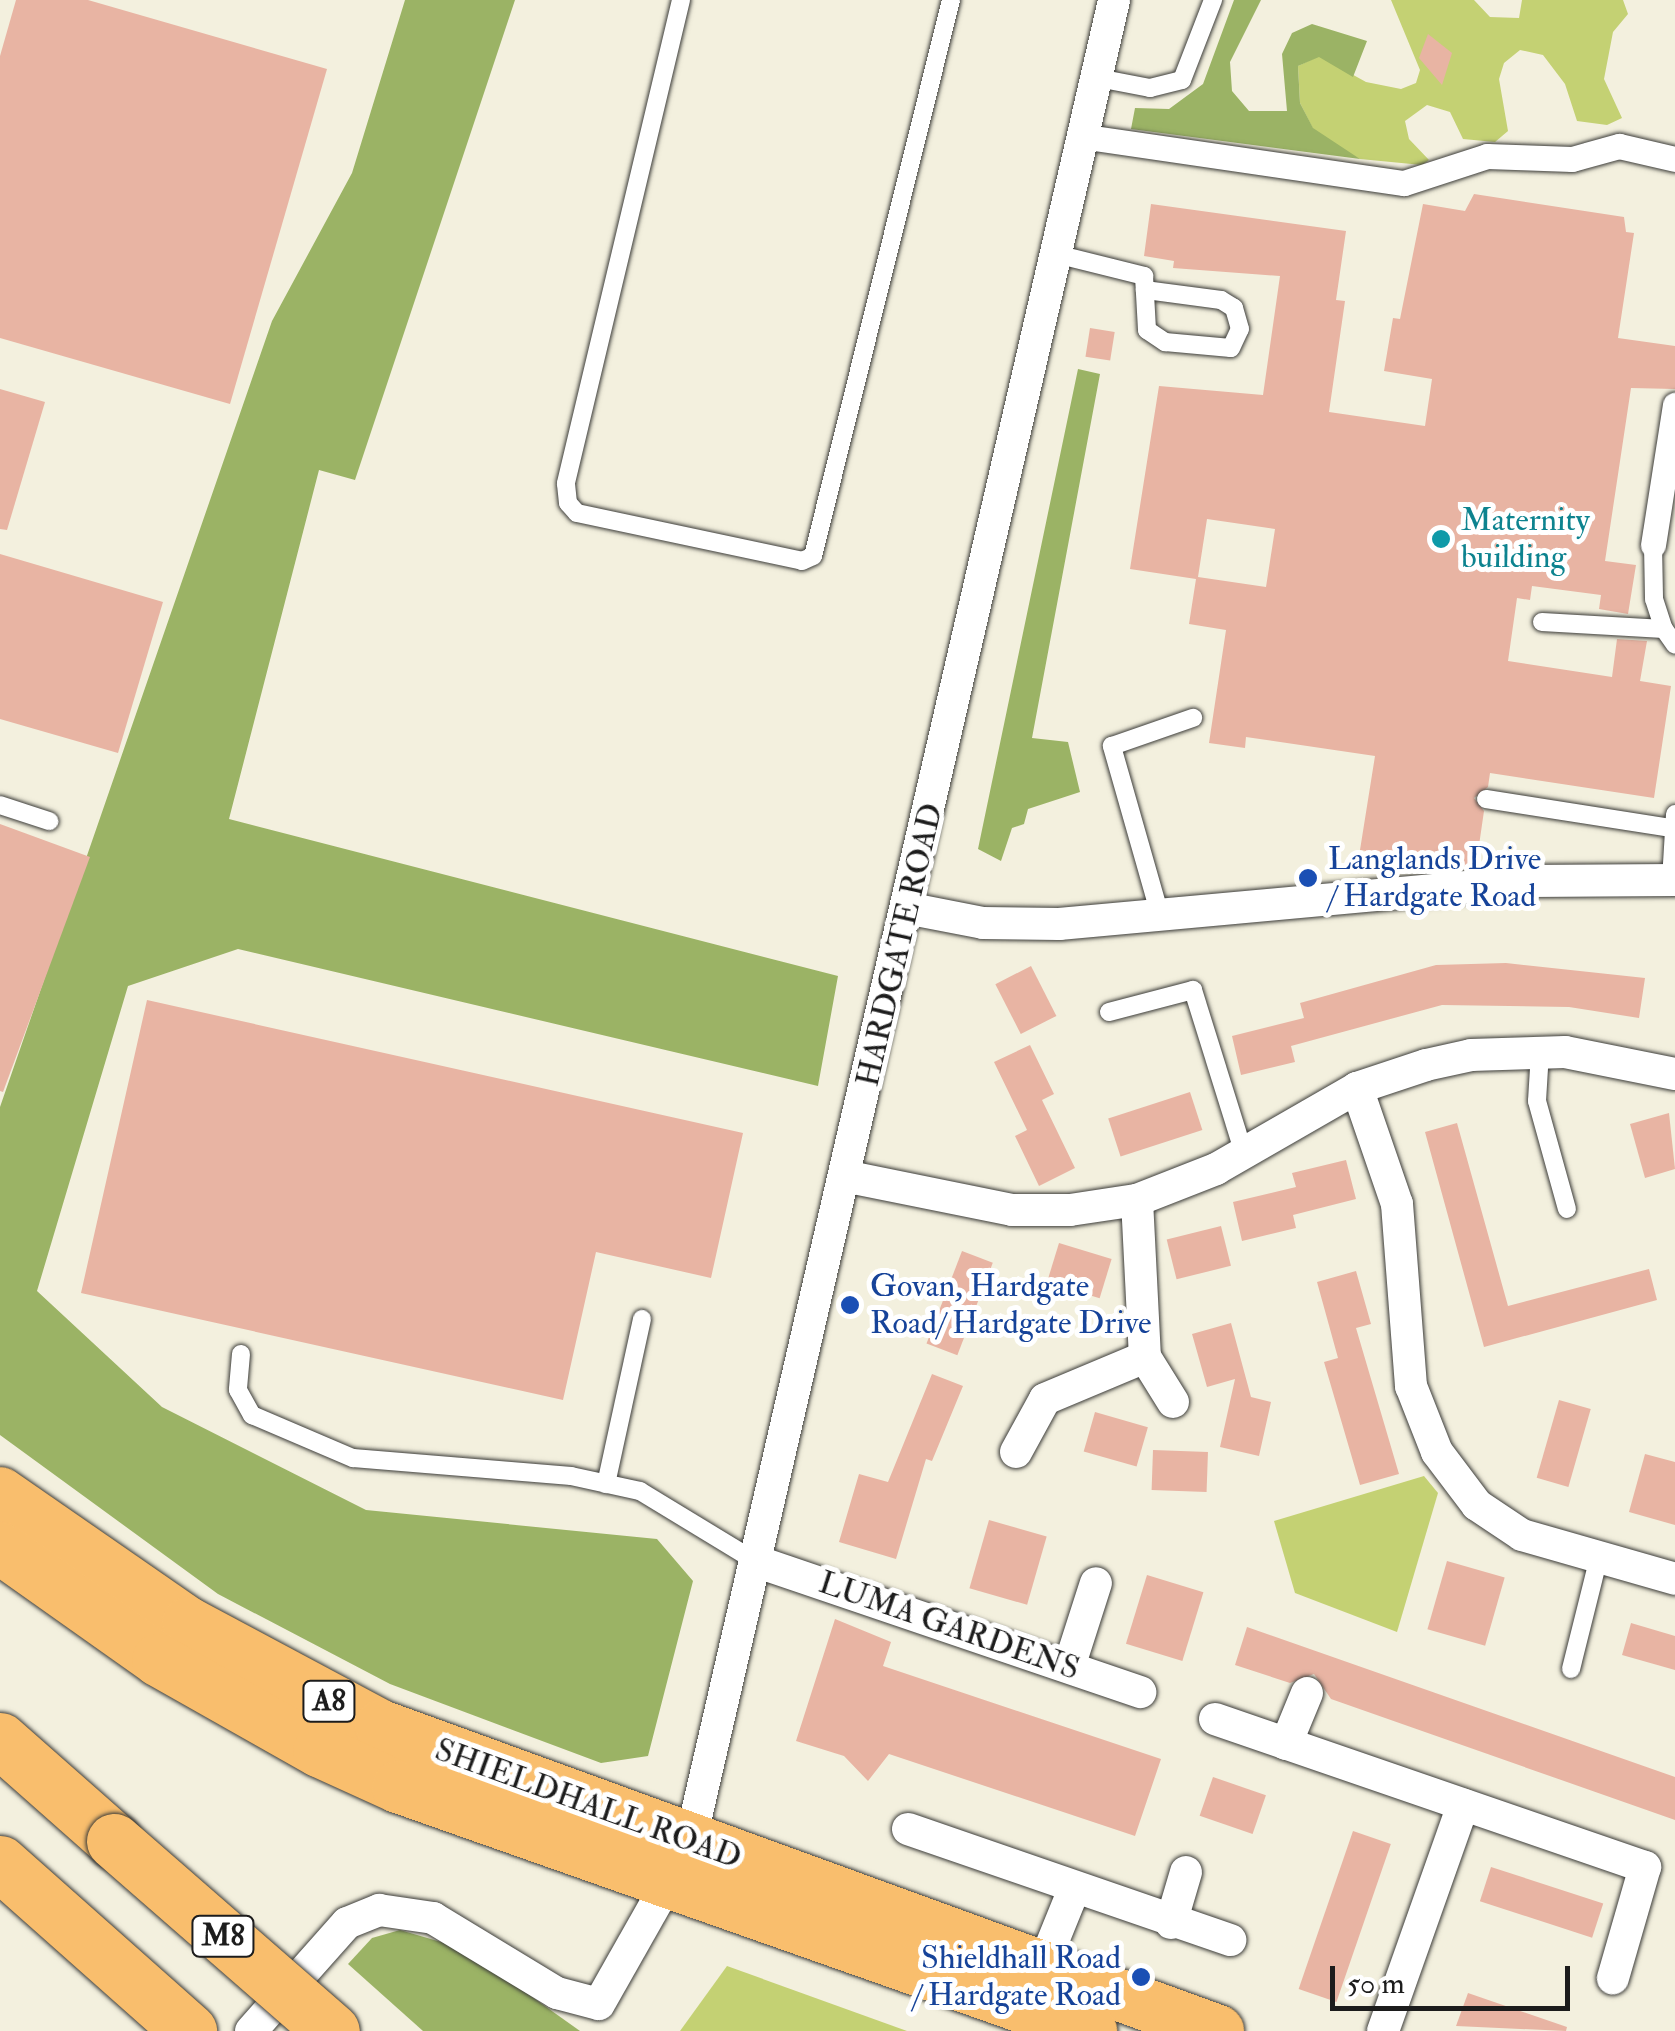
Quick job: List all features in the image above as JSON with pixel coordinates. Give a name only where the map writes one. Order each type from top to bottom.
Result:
[{"type":"highway","name":"M8","points":[[0,1740],[332,2031]]},
{"type":"highway","points":[[0,1863],[190,2031]]},
{"type":"main road","name":"SHIELDHALL ROAD","points":[[1,1493],[188,1624],[316,1695],[680,1864],[1090,2031]]},
{"type":"main road","name":"SHIELDHALL ROAD","points":[[0,1548],[158,1660],[319,1751],[434,1800],[680,1864],[1042,1968],[1218,2031]]},
{"type":"street","name":"HARDGATE ROAD","points":[[251,2031],[347,1923],[379,1910],[433,1918],[557,1993],[599,2004],[680,1864],[758,1562],[848,1177],[906,908],[1087,138],[1114,0]]},
{"type":"street","points":[[1087,138],[1404,183],[1487,156],[1572,158],[1619,146],[1675,159]]},
{"type":"street","points":[[1653,545],[1675,405]]},
{"type":"street","points":[[906,908],[983,923],[1160,915],[1442,876],[1673,880]]},
{"type":"street","points":[[848,1177],[1012,1210],[1137,1200],[1216,1169],[1243,1150],[1357,1088],[1472,1055],[1600,1054],[1675,1074]]},
{"type":"street","points":[[1357,1088],[1397,1204],[1411,1386],[1436,1452],[1492,1515],[1522,1535],[1598,1560],[1675,1579]]},
{"type":"street","points":[[1137,1200],[1145,1357],[1173,1402]]},
{"type":"street","points":[[1016,1452],[1045,1399],[1145,1357]]},
{"type":"street","name":"LUMA GARDENS","points":[[758,1562],[1140,1692]]},
{"type":"street","points":[[1070,1667],[1096,1583]]},
{"type":"street","points":[[1286,1744],[1306,1693]]},
{"type":"street","points":[[1216,1719],[1645,1867],[1613,1978]]},
{"type":"street","points":[[1384,2031],[1463,1805]]},
{"type":"street","points":[[908,1828],[1171,1923],[1230,1940]]},
{"type":"street","points":[[1171,1923],[1186,1872]]},
{"type":"street","points":[[1042,1968],[1074,1889]]},
{"type":"lane","points":[[681,0],[566,484],[568,503],[577,513],[802,562],[813,556],[951,0]]},
{"type":"lane","points":[[1098,78],[1150,88],[1182,80],[1213,0]]},
{"type":"lane","points":[[1060,255],[1144,276],[1147,330],[1156,336],[1231,348],[1240,329],[1234,308],[1221,300],[1145,290]]},
{"type":"lane","points":[[1542,622],[1670,637],[1654,598],[1653,545]]},
{"type":"lane","points":[[1160,915],[1112,746],[1193,718]]},
{"type":"lane","points":[[1486,799],[1674,821],[1673,880]]},
{"type":"lane","points":[[0,804],[49,821]]},
{"type":"lane","points":[[1109,1012],[1193,990],[1243,1150]]},
{"type":"lane","points":[[1540,1052],[1537,1101],[1567,1208]]},
{"type":"lane","points":[[606,1484],[642,1318]]},
{"type":"lane","points":[[241,1354],[238,1390],[252,1415],[353,1458],[606,1484],[640,1491],[758,1562]]},
{"type":"lane","points":[[1571,1669],[1598,1560]]},
{"type":"green space","points":[[405,0],[515,0],[355,480],[319,470],[229,819],[838,976],[818,1086],[238,949],[128,986],[37,1291],[162,1407],[366,1510],[657,1539],[693,1581],[648,1756],[601,1763],[390,1684],[218,1594],[0,1435],[0,1107],[272,321],[352,173]]},
{"type":"green space","points":[[1234,0],[1261,0],[1230,62],[1232,91],[1249,111],[1287,111],[1282,54],[1292,33],[1312,24],[1367,41],[1353,77],[1319,57],[1298,66],[1300,103],[1313,128],[1360,159],[1131,129],[1135,108],[1169,109],[1203,84]]},
{"type":"green space","points":[[1391,0],[1474,0],[1490,17],[1519,18],[1522,0],[1623,0],[1628,14],[1613,32],[1604,79],[1622,118],[1607,125],[1577,121],[1565,84],[1543,55],[1520,50],[1504,63],[1499,79],[1508,131],[1495,142],[1463,139],[1450,112],[1427,105],[1405,121],[1409,139],[1429,160],[1422,165],[1360,159],[1335,148],[1313,129],[1300,103],[1298,66],[1319,56],[1366,82],[1401,89],[1416,83],[1420,70]]},
{"type":"green space","points":[[1078,369],[1100,374],[1032,738],[1068,742],[1080,792],[1028,809],[1024,824],[1012,828],[1001,861],[978,849]]},
{"type":"green space","points":[[1424,1476],[1438,1493],[1397,1632],[1295,1593],[1274,1521]]},
{"type":"green space","points":[[400,1930],[465,1949],[580,2031],[423,2031],[348,1964],[372,1938]]},
{"type":"green space","points":[[727,1966],[907,2031],[680,2031]]},
{"type":"building","points":[[16,0],[88,0],[327,69],[230,404],[0,338],[0,56]]},
{"type":"building","points":[[1428,34],[1452,53],[1442,85],[1419,58]]},
{"type":"building","name":"Maternity building","points":[[1474,194],[1624,217],[1626,232],[1634,233],[1618,338],[1675,346],[1675,389],[1631,388],[1605,561],[1636,565],[1628,614],[1599,609],[1601,595],[1532,586],[1530,600],[1517,598],[1508,661],[1612,677],[1617,639],[1647,641],[1640,681],[1671,686],[1654,798],[1490,773],[1488,787],[1474,798],[1484,811],[1476,866],[1465,867],[1445,851],[1431,861],[1360,850],[1375,756],[1246,737],[1245,748],[1209,743],[1226,630],[1189,624],[1196,579],[1130,569],[1159,386],[1263,395],[1280,276],[1173,268],[1174,261],[1144,256],[1151,204],[1346,231],[1336,300],[1345,301],[1329,412],[1425,426],[1432,379],[1384,371],[1393,318],[1400,319],[1423,204],[1465,211]],"holes":[[[1207,519],[1275,529],[1266,587],[1198,577]]]},
{"type":"building","points":[[1090,328],[1115,332],[1110,361],[1085,357]]},
{"type":"building","points":[[0,389],[45,402],[7,530],[0,529]]},
{"type":"building","points":[[0,554],[163,602],[118,753],[0,719]]},
{"type":"building","points":[[0,824],[90,857],[3,1092],[0,1091]]},
{"type":"building","points":[[1506,963],[1645,978],[1639,1018],[1569,1007],[1442,1005],[1291,1046],[1295,1062],[1241,1075],[1232,1036],[1304,1018],[1300,1003],[1436,965]]},
{"type":"building","points":[[1031,966],[1056,1016],[1021,1034],[995,984]]},
{"type":"building","points":[[147,1000],[743,1133],[711,1278],[596,1252],[563,1400],[81,1293]]},
{"type":"building","points":[[1030,1045],[1054,1094],[1042,1100],[1075,1168],[1039,1186],[1015,1136],[1027,1130],[994,1062]]},
{"type":"building","points":[[1190,1092],[1202,1130],[1121,1157],[1108,1119]]},
{"type":"building","points":[[1669,1113],[1675,1169],[1645,1178],[1630,1124]]},
{"type":"building","points":[[1457,1123],[1508,1306],[1649,1269],[1657,1300],[1484,1347],[1425,1132]]},
{"type":"building","points":[[1346,1160],[1356,1199],[1293,1215],[1296,1228],[1242,1241],[1233,1202],[1296,1187],[1292,1173]]},
{"type":"building","points":[[1221,1226],[1231,1266],[1177,1279],[1167,1240]]},
{"type":"building","points":[[1059,1243],[1112,1259],[1100,1298],[1047,1282]]},
{"type":"building","points":[[962,1251],[993,1263],[957,1355],[927,1343]]},
{"type":"building","points":[[1356,1271],[1371,1324],[1356,1328],[1399,1474],[1360,1485],[1324,1362],[1338,1358],[1317,1282]]},
{"type":"building","points":[[1231,1323],[1251,1397],[1271,1402],[1259,1456],[1220,1447],[1235,1379],[1207,1387],[1192,1334]]},
{"type":"building","points":[[932,1374],[963,1386],[932,1461],[926,1459],[896,1559],[839,1542],[859,1474],[888,1482]]},
{"type":"building","points":[[1559,1400],[1591,1409],[1568,1487],[1537,1478]]},
{"type":"building","points":[[1095,1412],[1148,1427],[1137,1467],[1084,1451]]},
{"type":"building","points":[[1153,1450],[1208,1452],[1207,1492],[1152,1490]]},
{"type":"building","points":[[1645,1454],[1675,1462],[1675,1525],[1629,1512]]},
{"type":"building","points":[[989,1520],[1047,1537],[1027,1605],[969,1588]]},
{"type":"building","points":[[1447,1561],[1505,1578],[1485,1646],[1427,1629]]},
{"type":"building","points":[[1147,1575],[1203,1592],[1182,1661],[1126,1644]]},
{"type":"building","points":[[835,1619],[891,1642],[883,1666],[1161,1759],[1135,1836],[889,1754],[868,1781],[844,1756],[796,1741]]},
{"type":"building","points":[[1631,1623],[1675,1636],[1675,1670],[1622,1655]]},
{"type":"building","points":[[1247,1627],[1675,1777],[1675,1820],[1331,1699],[1314,1674],[1290,1683],[1235,1665]]},
{"type":"building","points":[[1213,1777],[1266,1795],[1253,1834],[1200,1816]]},
{"type":"building","points":[[1353,1831],[1391,1844],[1336,2002],[1299,1989]]},
{"type":"building","points":[[1491,1867],[1603,1903],[1592,1938],[1480,1901]]},
{"type":"building","points":[[1468,1993],[1567,2027],[1566,2031],[1456,2026]]},
{"type":"place","name":"Maternity building","points":[[1441,539]]},
{"type":"place","name":"Langlands Drive / Hardgate Road","points":[[1308,878]]},
{"type":"place","name":"Govan, Hardgate Road/ Hardgate Drive","points":[[850,1305]]},
{"type":"place","name":"Shieldhall Road / Hardgate Road","points":[[1141,1977]]}]
